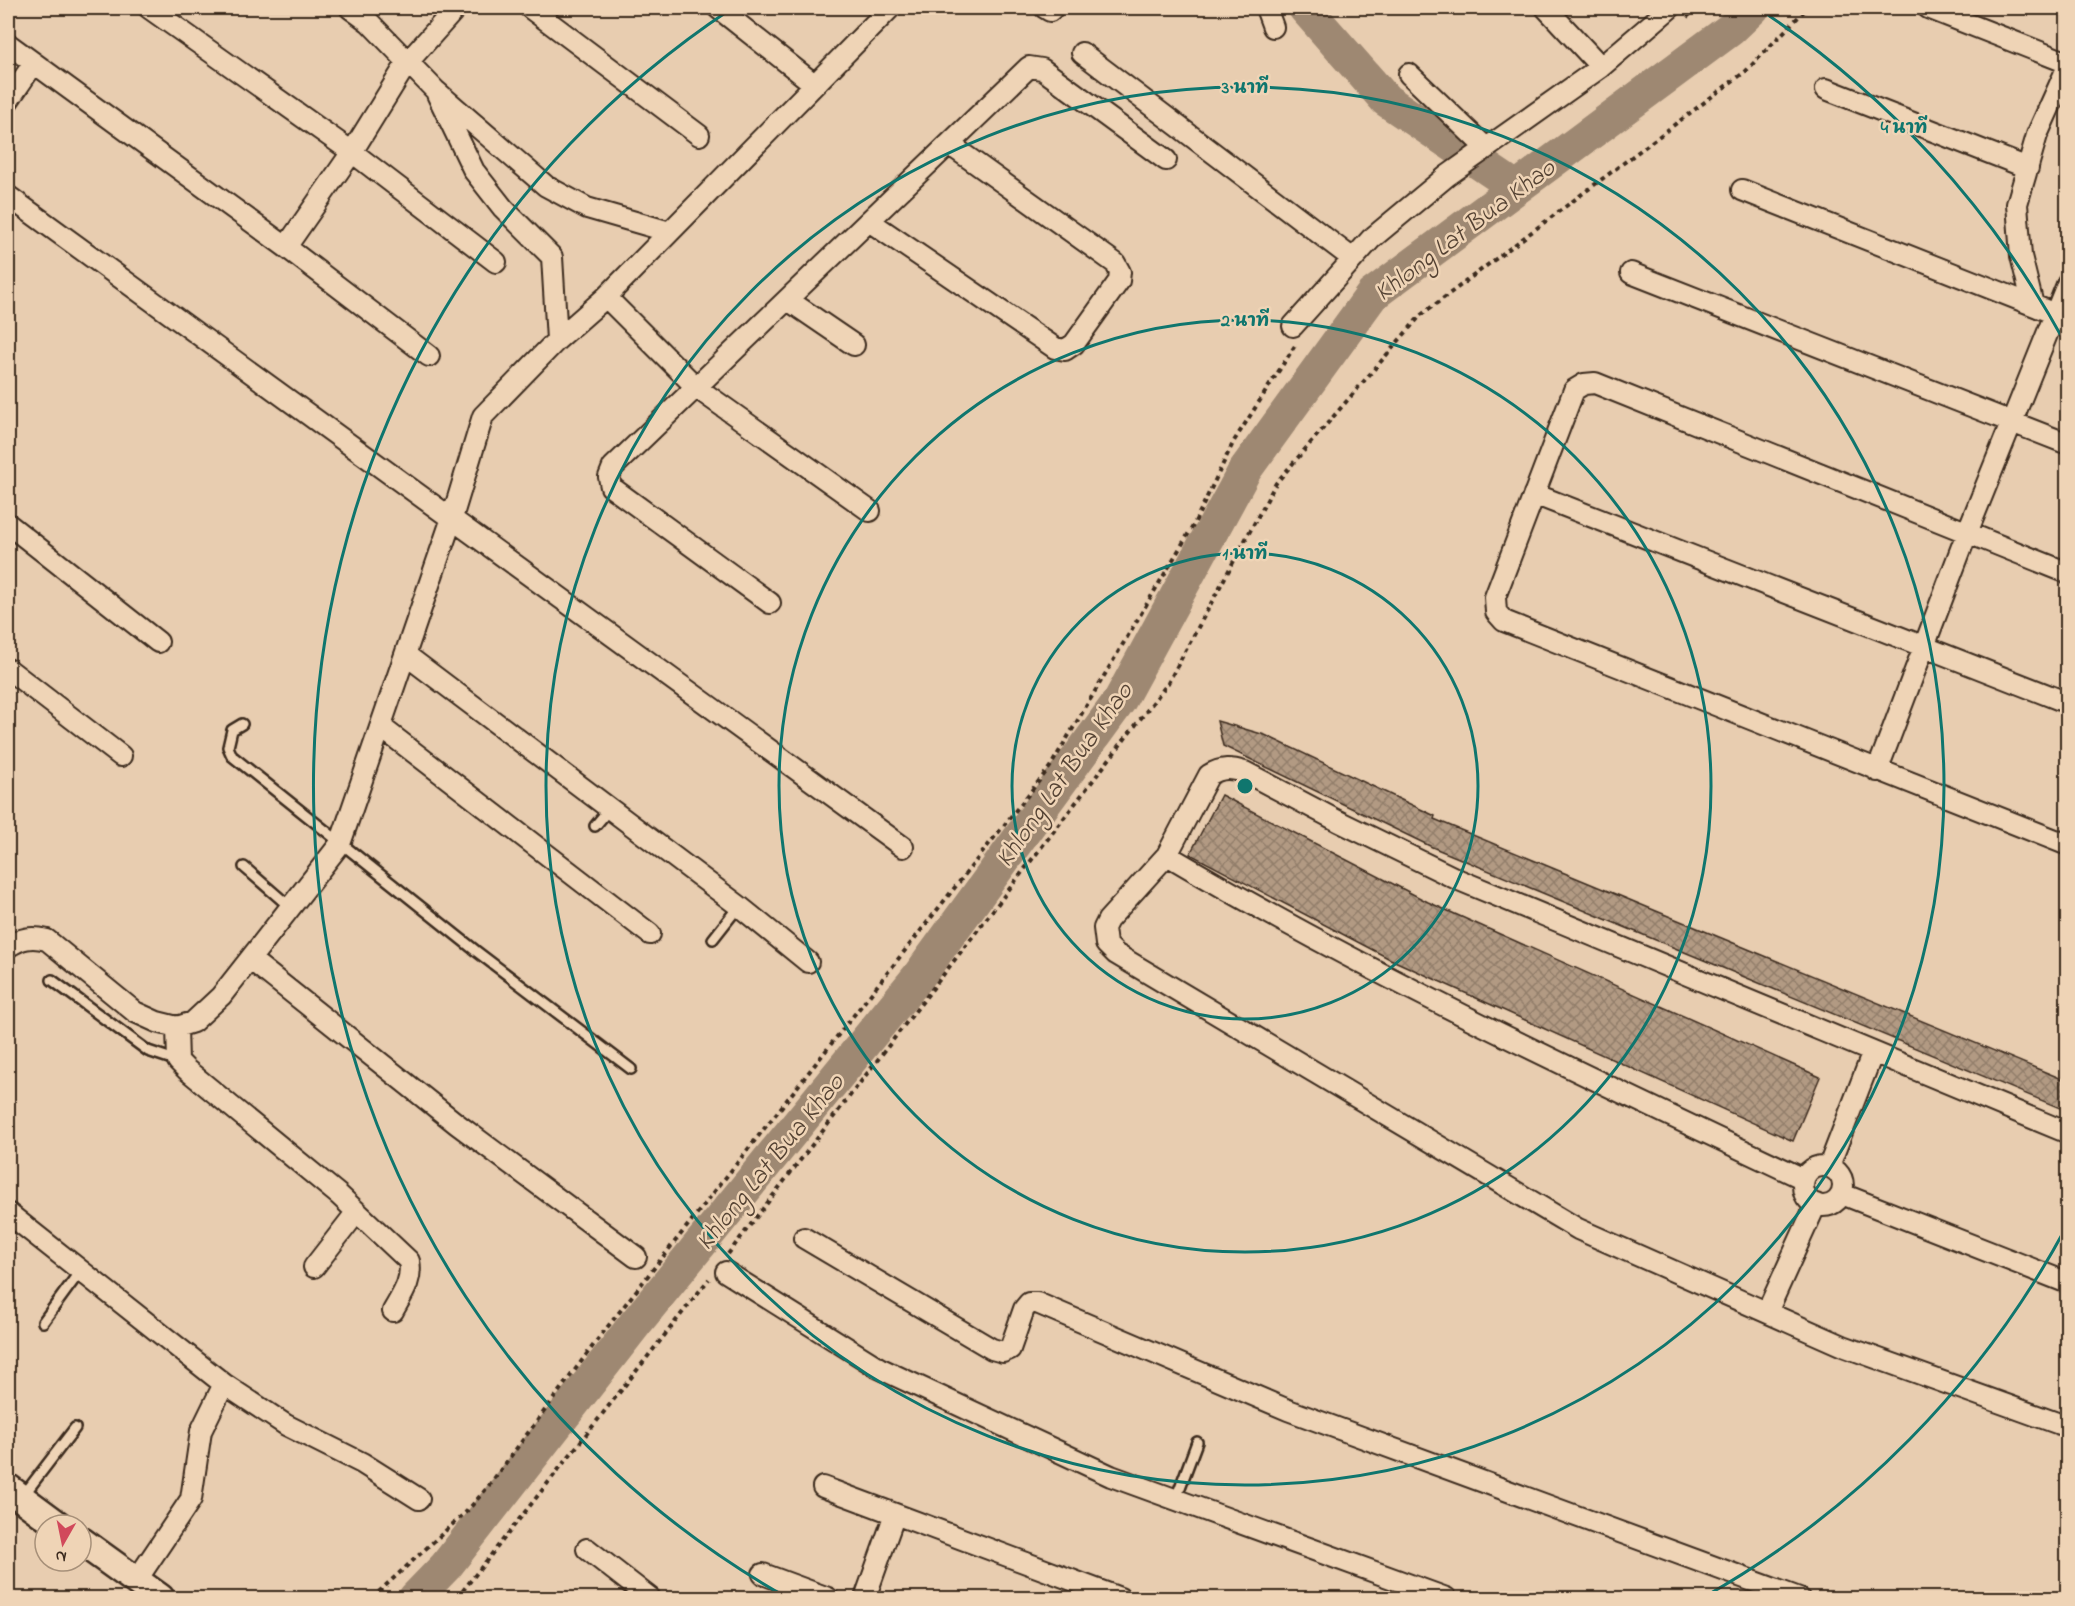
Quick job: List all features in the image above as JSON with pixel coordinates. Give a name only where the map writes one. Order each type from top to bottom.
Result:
[{"type":"street","points":[[149,8],[352,152],[496,262]]},
{"type":"street","points":[[350,8],[369,22],[435,90],[546,186],[587,208],[670,232]]},
{"type":"street","points":[[286,247],[352,152],[407,63],[456,8]]},
{"type":"street","points":[[530,8],[699,135]]},
{"type":"street","points":[[718,8],[814,84]]},
{"type":"street","points":[[12,939],[34,937],[47,940],[135,1012],[177,1027],[193,1022],[221,996],[340,844],[452,518],[483,416],[557,340],[606,297],[890,8]]},
{"type":"street","points":[[1045,8],[1050,11],[1053,8]]},
{"type":"street","points":[[1266,8],[1273,27]]},
{"type":"street","points":[[1546,8],[1601,67]]},
{"type":"street","points":[[1928,8],[2067,64],[2037,135],[2017,204],[2021,256],[2033,305]]},
{"type":"street","points":[[1297,332],[1371,239],[1447,176],[1675,15]]},
{"type":"street","points":[[8,44],[286,247],[429,356]]},
{"type":"street","points":[[1082,53],[1353,260]]},
{"type":"street","points":[[8,101],[34,63]]},
{"type":"street","points":[[770,603],[611,487],[609,477],[613,467],[1029,67],[1042,69],[1166,160]]},
{"type":"street","points":[[1409,74],[1491,144]]},
{"type":"street","points":[[1826,89],[2028,168]]},
{"type":"street","points":[[435,90],[474,171],[503,208],[552,257],[557,340]]},
{"type":"street","points":[[869,221],[1055,348],[1065,350],[1074,344],[1119,281],[1120,272],[1115,263],[949,144]]},
{"type":"street","points":[[1742,190],[2061,316]]},
{"type":"street","points":[[8,196],[903,847]]},
{"type":"street","points":[[1631,273],[2067,444]]},
{"type":"street","points":[[1877,771],[2011,422],[2061,316],[2067,282]]},
{"type":"street","points":[[606,297],[697,388],[870,511]]},
{"type":"street","points":[[788,300],[854,345]]},
{"type":"street","points":[[2067,573],[1595,383],[1584,384],[1574,390],[1495,597],[1496,612],[1504,621],[2067,845]]},
{"type":"street","points":[[1534,494],[2067,704]]},
{"type":"street","points":[[8,524],[158,642]]},
{"type":"street","points":[[406,655],[739,906],[808,962]]},
{"type":"street","points":[[8,669],[121,756]]},
{"type":"street","points":[[381,727],[650,934]]},
{"type":"street","points":[[2067,1133],[1459,880],[1338,821],[1245,772],[1231,768],[1218,770],[1209,775],[1167,855],[1108,920],[1104,928],[1106,944],[1116,954],[1578,1229],[1843,1346],[2067,1427]]},
{"type":"street","points":[[1167,855],[1284,923],[1395,982],[1608,1088],[1804,1179]]},
{"type":"street","points":[[250,959],[457,1124],[636,1257]]},
{"type":"street","points":[[177,1027],[178,1061],[203,1086],[339,1195],[409,1261],[411,1272],[408,1284],[393,1311]]},
{"type":"street","points":[[1829,1166],[1873,1053]]},
{"type":"street","points":[[1817,1166],[1829,1166],[1840,1174],[1844,1187],[1842,1194],[1831,1204],[1816,1204],[1805,1194],[1804,1179],[1817,1166]]},
{"type":"street","points":[[1842,1194],[2067,1282]]},
{"type":"street","points":[[1767,1312],[1816,1204]]},
{"type":"street","points":[[8,1213],[224,1384],[286,1425],[362,1462],[419,1499]]},
{"type":"street","points":[[314,1267],[356,1213]]},
{"type":"street","points":[[804,1238],[992,1349],[1003,1352],[1010,1349],[1024,1309],[1029,1303],[1037,1303],[1288,1410],[1798,1599]]},
{"type":"street","points":[[722,1268],[879,1368],[1111,1476],[1446,1599]]},
{"type":"street","points":[[136,1581],[191,1499],[201,1431],[224,1384]]},
{"type":"street","points":[[823,1487],[1120,1599]]},
{"type":"street","points":[[14,1493],[42,1513]]},
{"type":"street","points":[[865,1599],[895,1514]]},
{"type":"street","points":[[587,1549],[650,1599]]},
{"type":"street","points":[[93,1550],[160,1599]]},
{"type":"street","points":[[763,1574],[828,1599]]},
{"type":"lane","points":[[242,724],[232,730],[228,747],[232,756],[340,844],[631,1069]]},
{"type":"lane","points":[[595,826],[610,808]]},
{"type":"lane","points":[[244,867],[290,907]]},
{"type":"lane","points":[[713,939],[739,906]]},
{"type":"lane","points":[[52,980],[148,1052],[178,1061]]},
{"type":"lane","points":[[43,1322],[81,1270]]},
{"type":"lane","points":[[14,1493],[75,1428]]},
{"type":"lane","points":[[1175,1501],[1197,1443]]},
{"type":"path","points":[[1675,15],[1697,8]]},
{"type":"path","points":[[457,1599],[722,1268],[1168,683],[1276,483],[1291,465],[1421,315],[1746,72],[1807,8]]},
{"type":"path","points":[[372,1599],[467,1511],[487,1488],[598,1339],[1050,767],[1193,526],[1234,441],[1297,332]]},
{"type":"building","points":[[1217,721],[1265,735],[1435,816],[1434,819],[2067,1081],[2067,1111],[1432,847],[1223,746]]},
{"type":"building","points":[[1221,795],[1428,902],[1820,1077],[1793,1141],[1390,959],[1190,854]]},
{"type":"waterway","points":[[1305,8],[1386,100],[1515,187]]},
{"type":"waterway","name":"Khlong Lat Bua Khao","points":[[415,1598],[446,1566],[635,1324],[918,977],[1120,700],[1245,470],[1372,295],[1731,29],[1753,8]]}]
